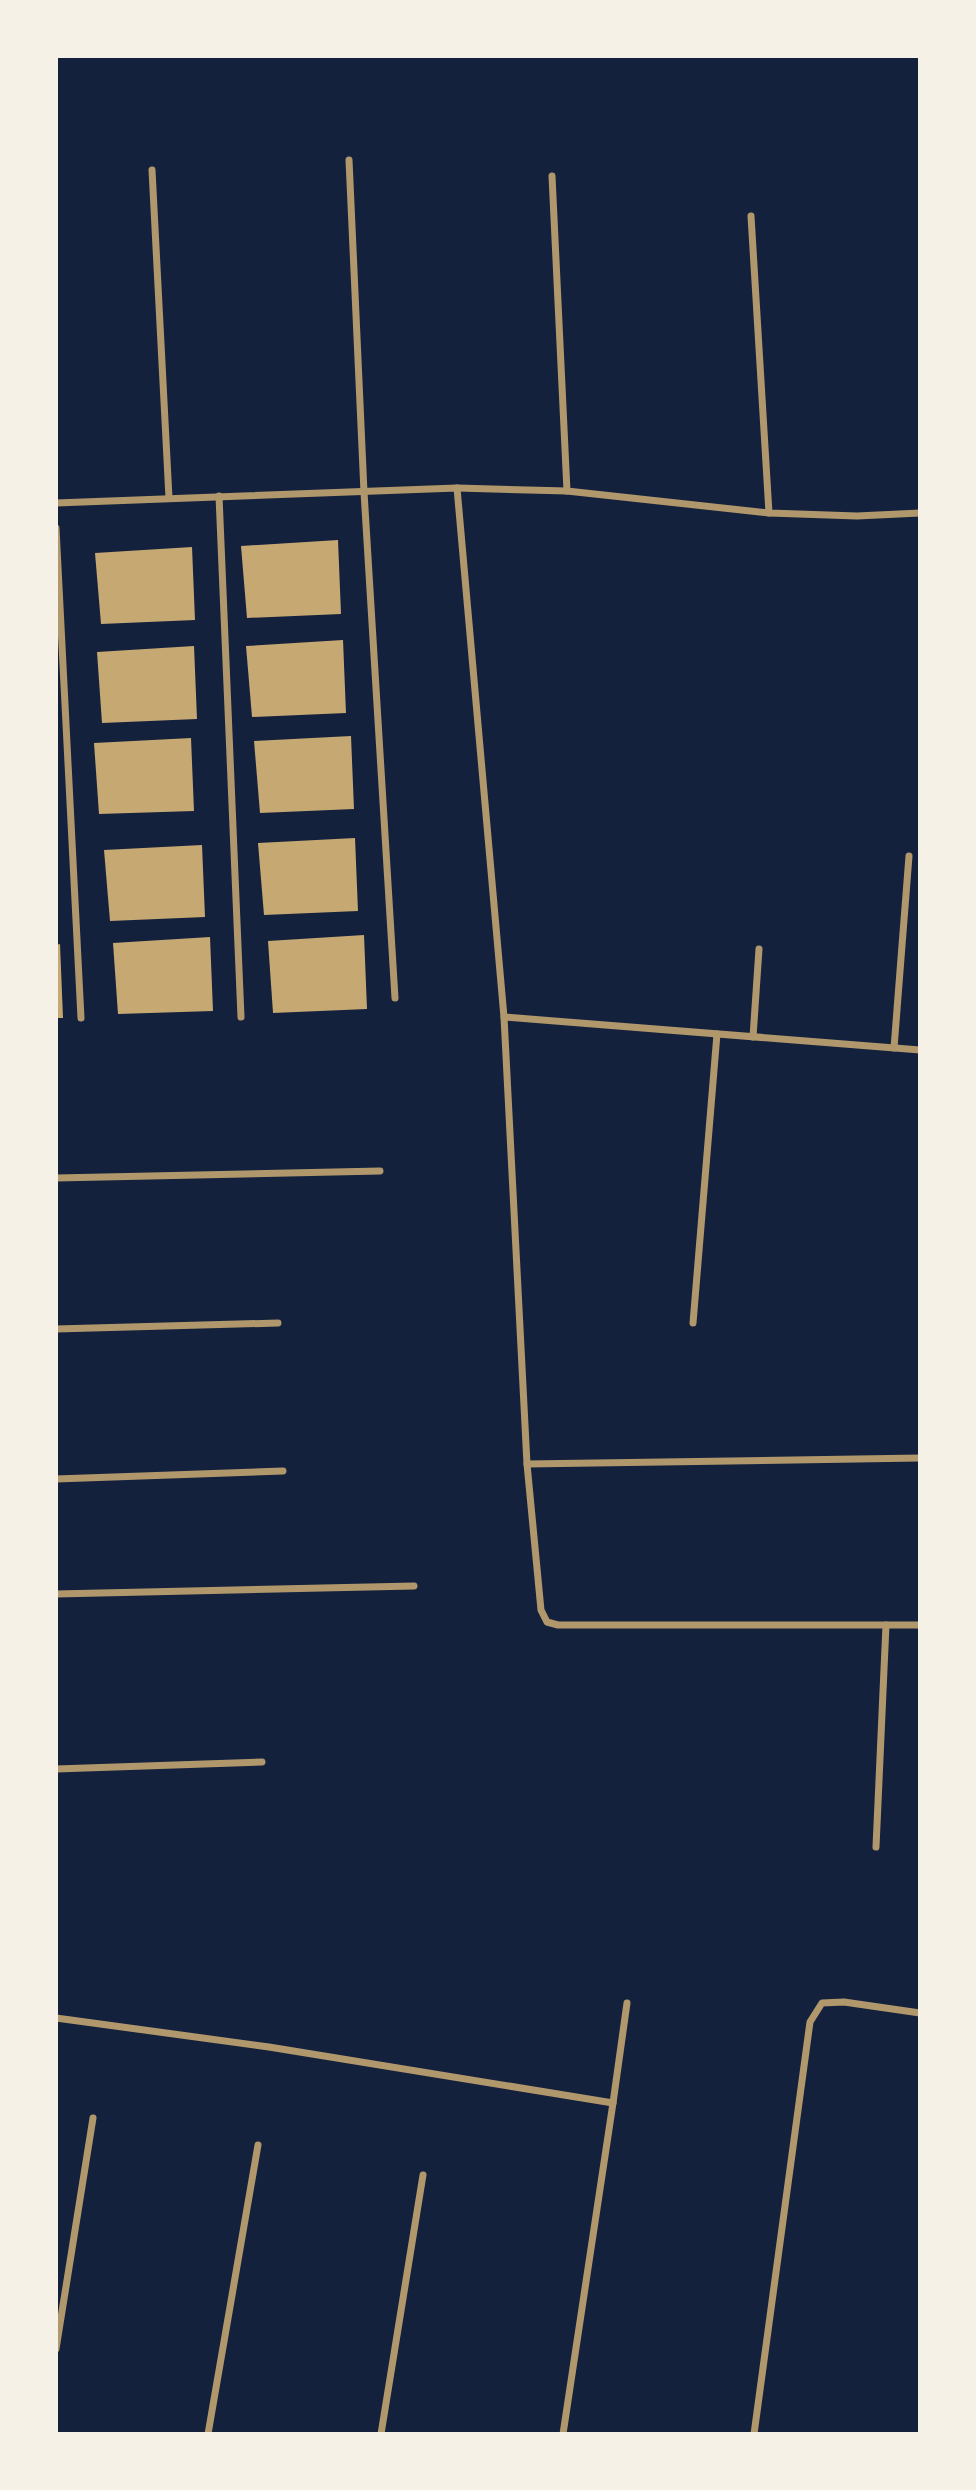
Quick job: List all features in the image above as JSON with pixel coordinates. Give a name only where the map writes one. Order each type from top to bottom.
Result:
[{"type":"street","points":[[349,160],[364,492],[395,998]]},
{"type":"street","points":[[152,170],[169,498]]},
{"type":"street","points":[[552,176],[568,491]]},
{"type":"street","points":[[751,216],[769,513]]},
{"type":"street","points":[[457,488],[504,1017],[527,1464],[541,1610],[547,1622],[558,1626],[920,1625]]},
{"type":"street","points":[[56,503],[457,488],[568,491],[769,513],[857,516],[920,513]]},
{"type":"street","points":[[219,496],[241,1017]]},
{"type":"street","points":[[56,528],[81,1018]]},
{"type":"street","points":[[894,1048],[909,856]]},
{"type":"street","points":[[753,1037],[759,949]]},
{"type":"street","points":[[504,1017],[920,1050]]},
{"type":"street","points":[[693,1323],[717,1034]]},
{"type":"street","points":[[56,1178],[380,1171]]},
{"type":"street","points":[[56,1329],[278,1323]]},
{"type":"street","points":[[527,1464],[920,1458]]},
{"type":"street","points":[[56,1479],[283,1471]]},
{"type":"street","points":[[56,1594],[414,1586]]},
{"type":"street","points":[[876,1847],[886,1625]]},
{"type":"street","points":[[56,1769],[261,1762]]},
{"type":"street","points":[[754,2434],[810,2022],[822,2003],[844,2002],[920,2013]]},
{"type":"street","points":[[563,2434],[627,2003]]},
{"type":"street","points":[[56,2018],[270,2047],[613,2103]]},
{"type":"street","points":[[56,2349],[93,2118]]},
{"type":"street","points":[[208,2434],[258,2145]]},
{"type":"street","points":[[381,2434],[423,2175]]},
{"type":"building","points":[[338,540],[341,614],[247,618],[241,546]]},
{"type":"building","points":[[192,547],[195,620],[101,624],[95,553]]},
{"type":"building","points":[[343,640],[346,713],[252,717],[246,646]]},
{"type":"building","points":[[194,646],[197,719],[102,723],[97,652]]},
{"type":"building","points":[[351,736],[354,809],[260,813],[254,741]]},
{"type":"building","points":[[191,738],[194,811],[99,814],[94,743]]},
{"type":"building","points":[[355,838],[358,911],[264,915],[258,843]]},
{"type":"building","points":[[202,845],[205,917],[110,921],[104,850]]},
{"type":"building","points":[[364,935],[367,1009],[273,1013],[268,941]]},
{"type":"building","points":[[210,937],[213,1011],[118,1014],[113,943]]},
{"type":"building","points":[[60,944],[63,1018],[56,1018],[56,945]]}]
